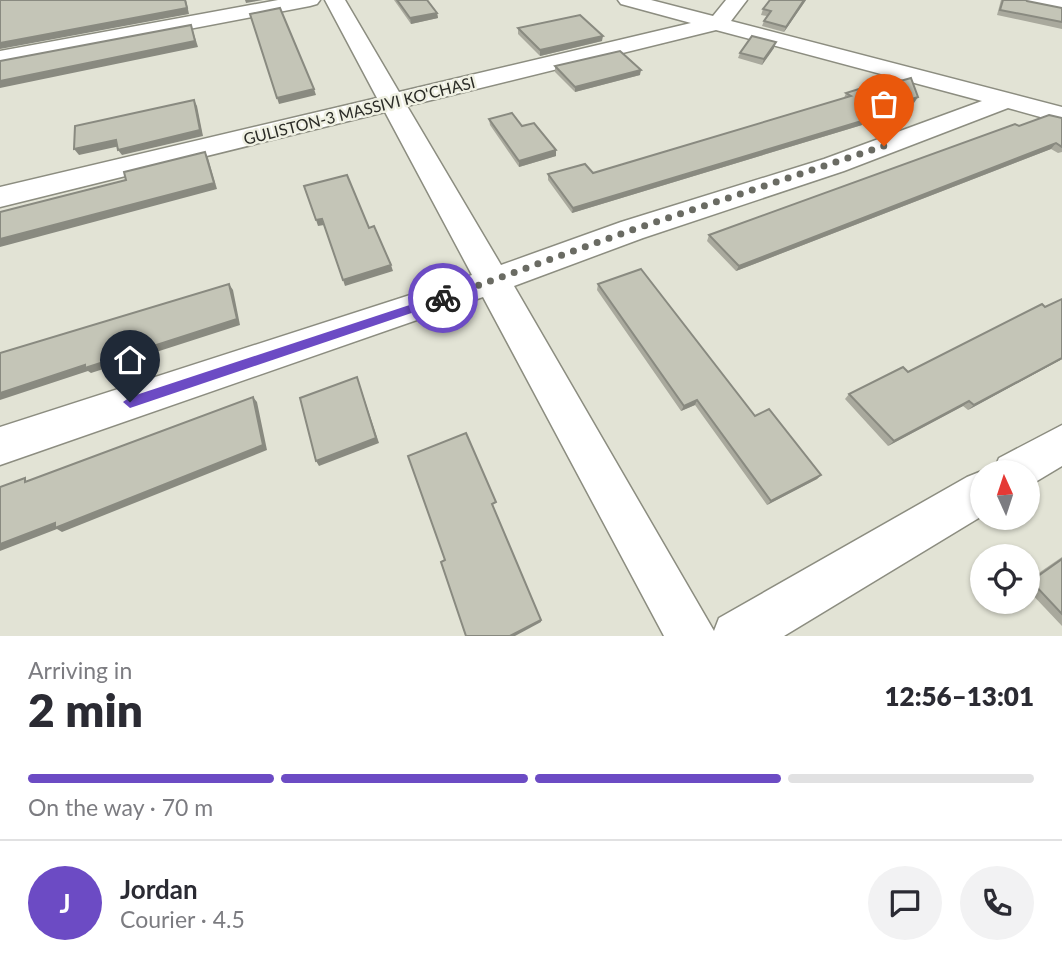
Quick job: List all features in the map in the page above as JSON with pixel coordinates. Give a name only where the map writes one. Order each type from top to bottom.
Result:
[{"type":"street","points":[[0,58],[310,0]]},
{"type":"street","points":[[335,0],[691,636]]},
{"type":"street","name":"GULISTON-3 MASSIVI KO'CHASI","points":[[628,0],[1062,115]]},
{"type":"street","points":[[718,23],[737,0]]},
{"type":"street","points":[[1031,0],[1062,6]]},
{"type":"street","name":"GULISTON-3 MASSIVI KO'CHASI","points":[[0,197],[718,23]]},
{"type":"street","points":[[0,446],[493,281],[632,230],[834,165],[1008,100]]},
{"type":"street","points":[[1035,460],[1062,444]]},
{"type":"street","points":[[737,636],[970,499]]},
{"type":"building","points":[[0,0],[185,0],[187,8],[0,43]]},
{"type":"building","points":[[397,0],[427,0],[437,13],[410,18]]},
{"type":"building","points":[[770,0],[804,0],[786,27],[764,21],[771,11],[763,9]]},
{"type":"building","points":[[1003,0],[1026,0],[1062,8],[1062,22],[1000,10]]},
{"type":"building","points":[[280,8],[314,89],[277,98],[250,14]]},
{"type":"building","points":[[580,15],[603,36],[540,50],[518,28]]},
{"type":"building","points":[[191,25],[195,41],[0,81],[0,61]]},
{"type":"building","points":[[752,36],[776,42],[764,59],[740,53]]},
{"type":"building","points":[[620,51],[641,70],[575,87],[555,66]]},
{"type":"building","points":[[911,78],[918,97],[860,116],[865,120],[573,208],[548,174],[585,164],[593,173],[851,96],[846,93],[881,82],[886,85]]},
{"type":"building","points":[[194,100],[200,130],[118,150],[116,140],[74,149],[75,126]]},
{"type":"building","points":[[512,113],[522,126],[534,123],[556,150],[519,161],[489,119]]},
{"type":"building","points":[[1049,115],[1062,118],[1062,147],[1056,143],[739,266],[709,235],[1015,124],[1019,126]]},
{"type":"building","points":[[205,152],[214,183],[0,239],[0,212],[126,180],[124,172]]},
{"type":"building","points":[[347,175],[369,228],[374,226],[391,265],[343,280],[322,219],[316,220],[304,186]]},
{"type":"building","points":[[641,269],[755,416],[769,409],[821,475],[771,501],[697,400],[684,406],[598,284]]},
{"type":"building","points":[[229,284],[237,319],[0,393],[0,353]]},
{"type":"building","points":[[1062,299],[1062,358],[974,405],[969,401],[894,441],[849,394],[903,367],[908,372],[1042,304],[1045,307]]},
{"type":"building","points":[[357,377],[376,438],[316,461],[300,398]]},
{"type":"building","points":[[253,397],[263,445],[55,528],[55,523],[0,544],[0,487],[25,478],[25,482]]},
{"type":"building","points":[[466,433],[496,502],[492,504],[541,620],[510,636],[466,636],[441,562],[445,560],[408,456]]},
{"type":"building","points":[[1062,559],[1062,614],[1040,591],[1040,575]]},
{"type":"way so far","points":[[443,298],[632,230],[834,165],[884,146]]},
{"type":"route","points":[[130,402],[443,298]]}]
